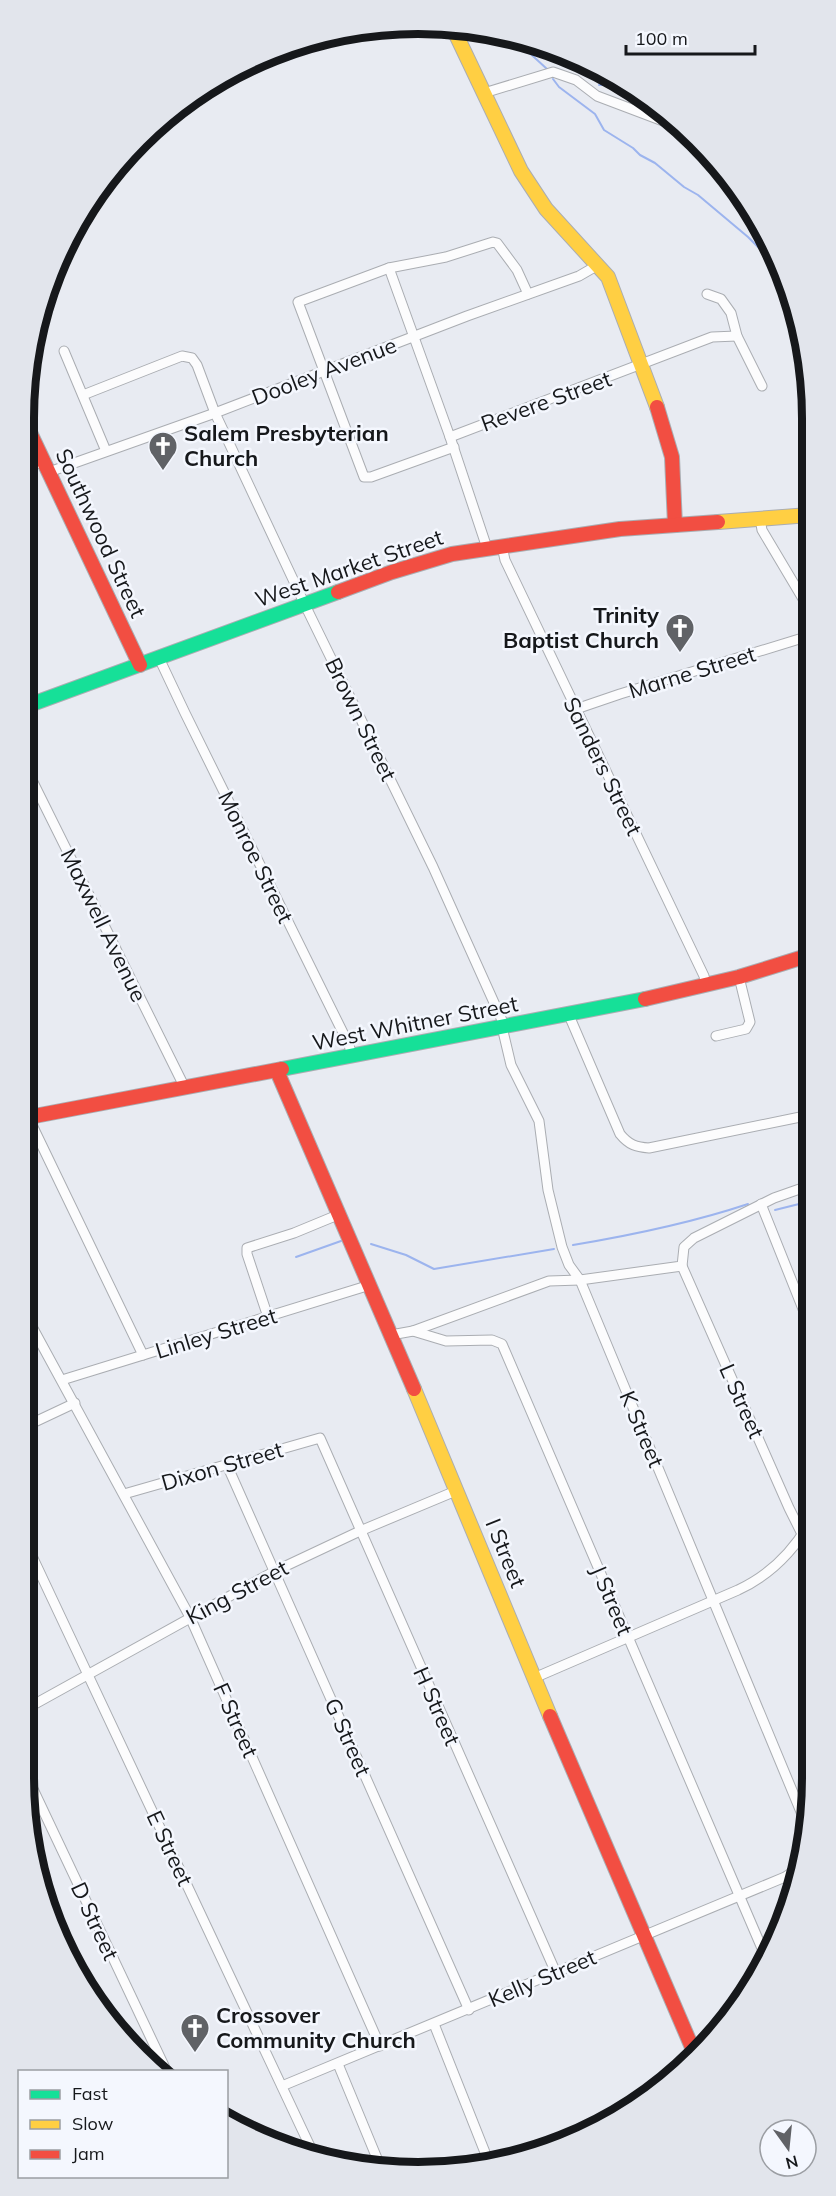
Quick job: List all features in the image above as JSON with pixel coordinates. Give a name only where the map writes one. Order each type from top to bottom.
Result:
[{"type":"street","points":[[457,37],[521,171],[546,209],[608,277],[666,432],[672,457],[675,525]]},
{"type":"street","points":[[484,93],[553,72],[576,80],[597,96],[657,119]]},
{"type":"street","points":[[454,447],[371,477],[364,477],[298,302],[389,268],[446,257],[493,242],[497,243],[517,270],[528,294]]},
{"type":"street","name":"Dooley Avenue","points":[[35,467],[46,467],[106,451],[215,413],[414,336],[579,276],[598,265]]},
{"type":"street","points":[[389,268],[454,447],[487,548]]},
{"type":"street","points":[[707,294],[721,299],[731,313],[737,336],[762,387]]},
{"type":"street","name":"Revere Street","points":[[450,437],[712,338],[737,336]]},
{"type":"street","points":[[64,351],[106,451]]},
{"type":"street","name":"Brown Street","points":[[83,395],[182,356],[192,358],[197,365],[215,413],[305,605],[433,867],[503,1027]]},
{"type":"street","name":"Southwood Street","points":[[35,444],[140,665]]},
{"type":"street","name":"West Market Street","points":[[35,703],[425,561],[487,548],[620,529],[802,516]]},
{"type":"street","points":[[760,519],[762,530],[802,597]]},
{"type":"street","name":"Sanders Street","points":[[502,546],[505,560],[704,976],[706,986]]},
{"type":"street","name":"Marne Street","points":[[576,709],[802,638]]},
{"type":"street","name":"Monroe Street","points":[[159,658],[349,1045],[352,1056]]},
{"type":"street","name":"Maxwell Avenue","points":[[35,786],[184,1086]]},
{"type":"street","name":"West Whitner Street","points":[[35,1115],[625,1004],[706,986],[802,957]]},
{"type":"street","points":[[716,1036],[746,1029],[750,1022],[739,977]]},
{"type":"street","points":[[568,1014],[620,1134],[636,1147],[650,1148],[802,1117]]},
{"type":"street","name":"K Street","points":[[503,1027],[511,1065],[538,1121],[548,1190],[559,1237],[569,1264],[579,1280],[800,1810]]},
{"type":"street","name":"I Street","points":[[277,1071],[458,1490],[534,1678],[692,2046]]},
{"type":"street","points":[[35,1133],[143,1355]]},
{"type":"street","points":[[413,1331],[549,1281],[579,1280],[682,1266],[684,1247],[694,1238],[761,1204],[802,1188]]},
{"type":"street","points":[[761,1204],[802,1306]]},
{"type":"street","points":[[268,1317],[247,1248],[294,1233],[340,1214]]},
{"type":"street","name":"L Street","points":[[682,1266],[802,1534]]},
{"type":"street","name":"Linley Street","points":[[62,1380],[370,1286]]},
{"type":"street","name":"J Street","points":[[392,1335],[413,1331],[446,1341],[492,1340],[502,1344],[762,1948]]},
{"type":"street","name":"F Street","points":[[35,1332],[190,1617],[380,2046]]},
{"type":"street","points":[[35,1421],[75,1403]]},
{"type":"street","name":"Dixon Street","points":[[124,1494],[320,1438]]},
{"type":"street","name":"H Street","points":[[320,1438],[556,1973]]},
{"type":"street","name":"G Street","points":[[227,1465],[469,2010]]},
{"type":"street","name":"King Street","points":[[35,1704],[275,1571],[360,1531],[458,1490]]},
{"type":"street","points":[[534,1678],[762,1578],[802,1537]]},
{"type":"street","name":"E Street","points":[[35,1563],[310,2145]]},
{"type":"street","name":"D Street","points":[[35,1793],[163,2065]]},
{"type":"street","name":"Kelly Street","points":[[282,2086],[469,2010],[789,1875]]},
{"type":"street","points":[[434,2024],[486,2155]]},
{"type":"street","points":[[338,2064],[377,2159]]},
{"type":"waterway","points":[[527,51],[547,69]]},
{"type":"waterway","points":[[553,79],[559,87],[595,114],[604,130],[655,163],[684,187],[698,195],[764,253]]},
{"type":"waterway","points":[[599,85],[608,85]]},
{"type":"waterway","points":[[775,1210],[802,1203]]},
{"type":"waterway","points":[[573,1245],[662,1228],[748,1204]]},
{"type":"waterway","points":[[296,1257],[341,1241]]},
{"type":"waterway","points":[[371,1244],[406,1255],[434,1269],[554,1249]]},
{"type":"traffic: fast","points":[[35,703],[338,592]]},
{"type":"traffic: fast","points":[[282,1069],[645,999]]},
{"type":"traffic: slow","points":[[457,37],[521,171],[546,209],[608,277],[657,407]]},
{"type":"traffic: slow","points":[[718,522],[802,516]]},
{"type":"traffic: slow","points":[[414,1389],[550,1716]]},
{"type":"traffic: jam","points":[[657,407],[672,457],[675,525]]},
{"type":"traffic: jam","points":[[35,443],[140,665]]},
{"type":"traffic: jam","points":[[338,592],[392,572],[452,554],[620,529],[718,522]]},
{"type":"traffic: jam","points":[[645,999],[739,977],[802,957]]},
{"type":"traffic: jam","points":[[35,1116],[282,1069]]},
{"type":"traffic: jam","points":[[277,1071],[414,1389]]},
{"type":"traffic: jam","points":[[550,1716],[692,2046]]},
{"type":"place","name":"Salem Presbyterian Church","points":[[163,472]]},
{"type":"place","name":"Trinity Baptist Church","points":[[680,654]]},
{"type":"place","name":"Crossover Community Church","points":[[195,2054]]}]
